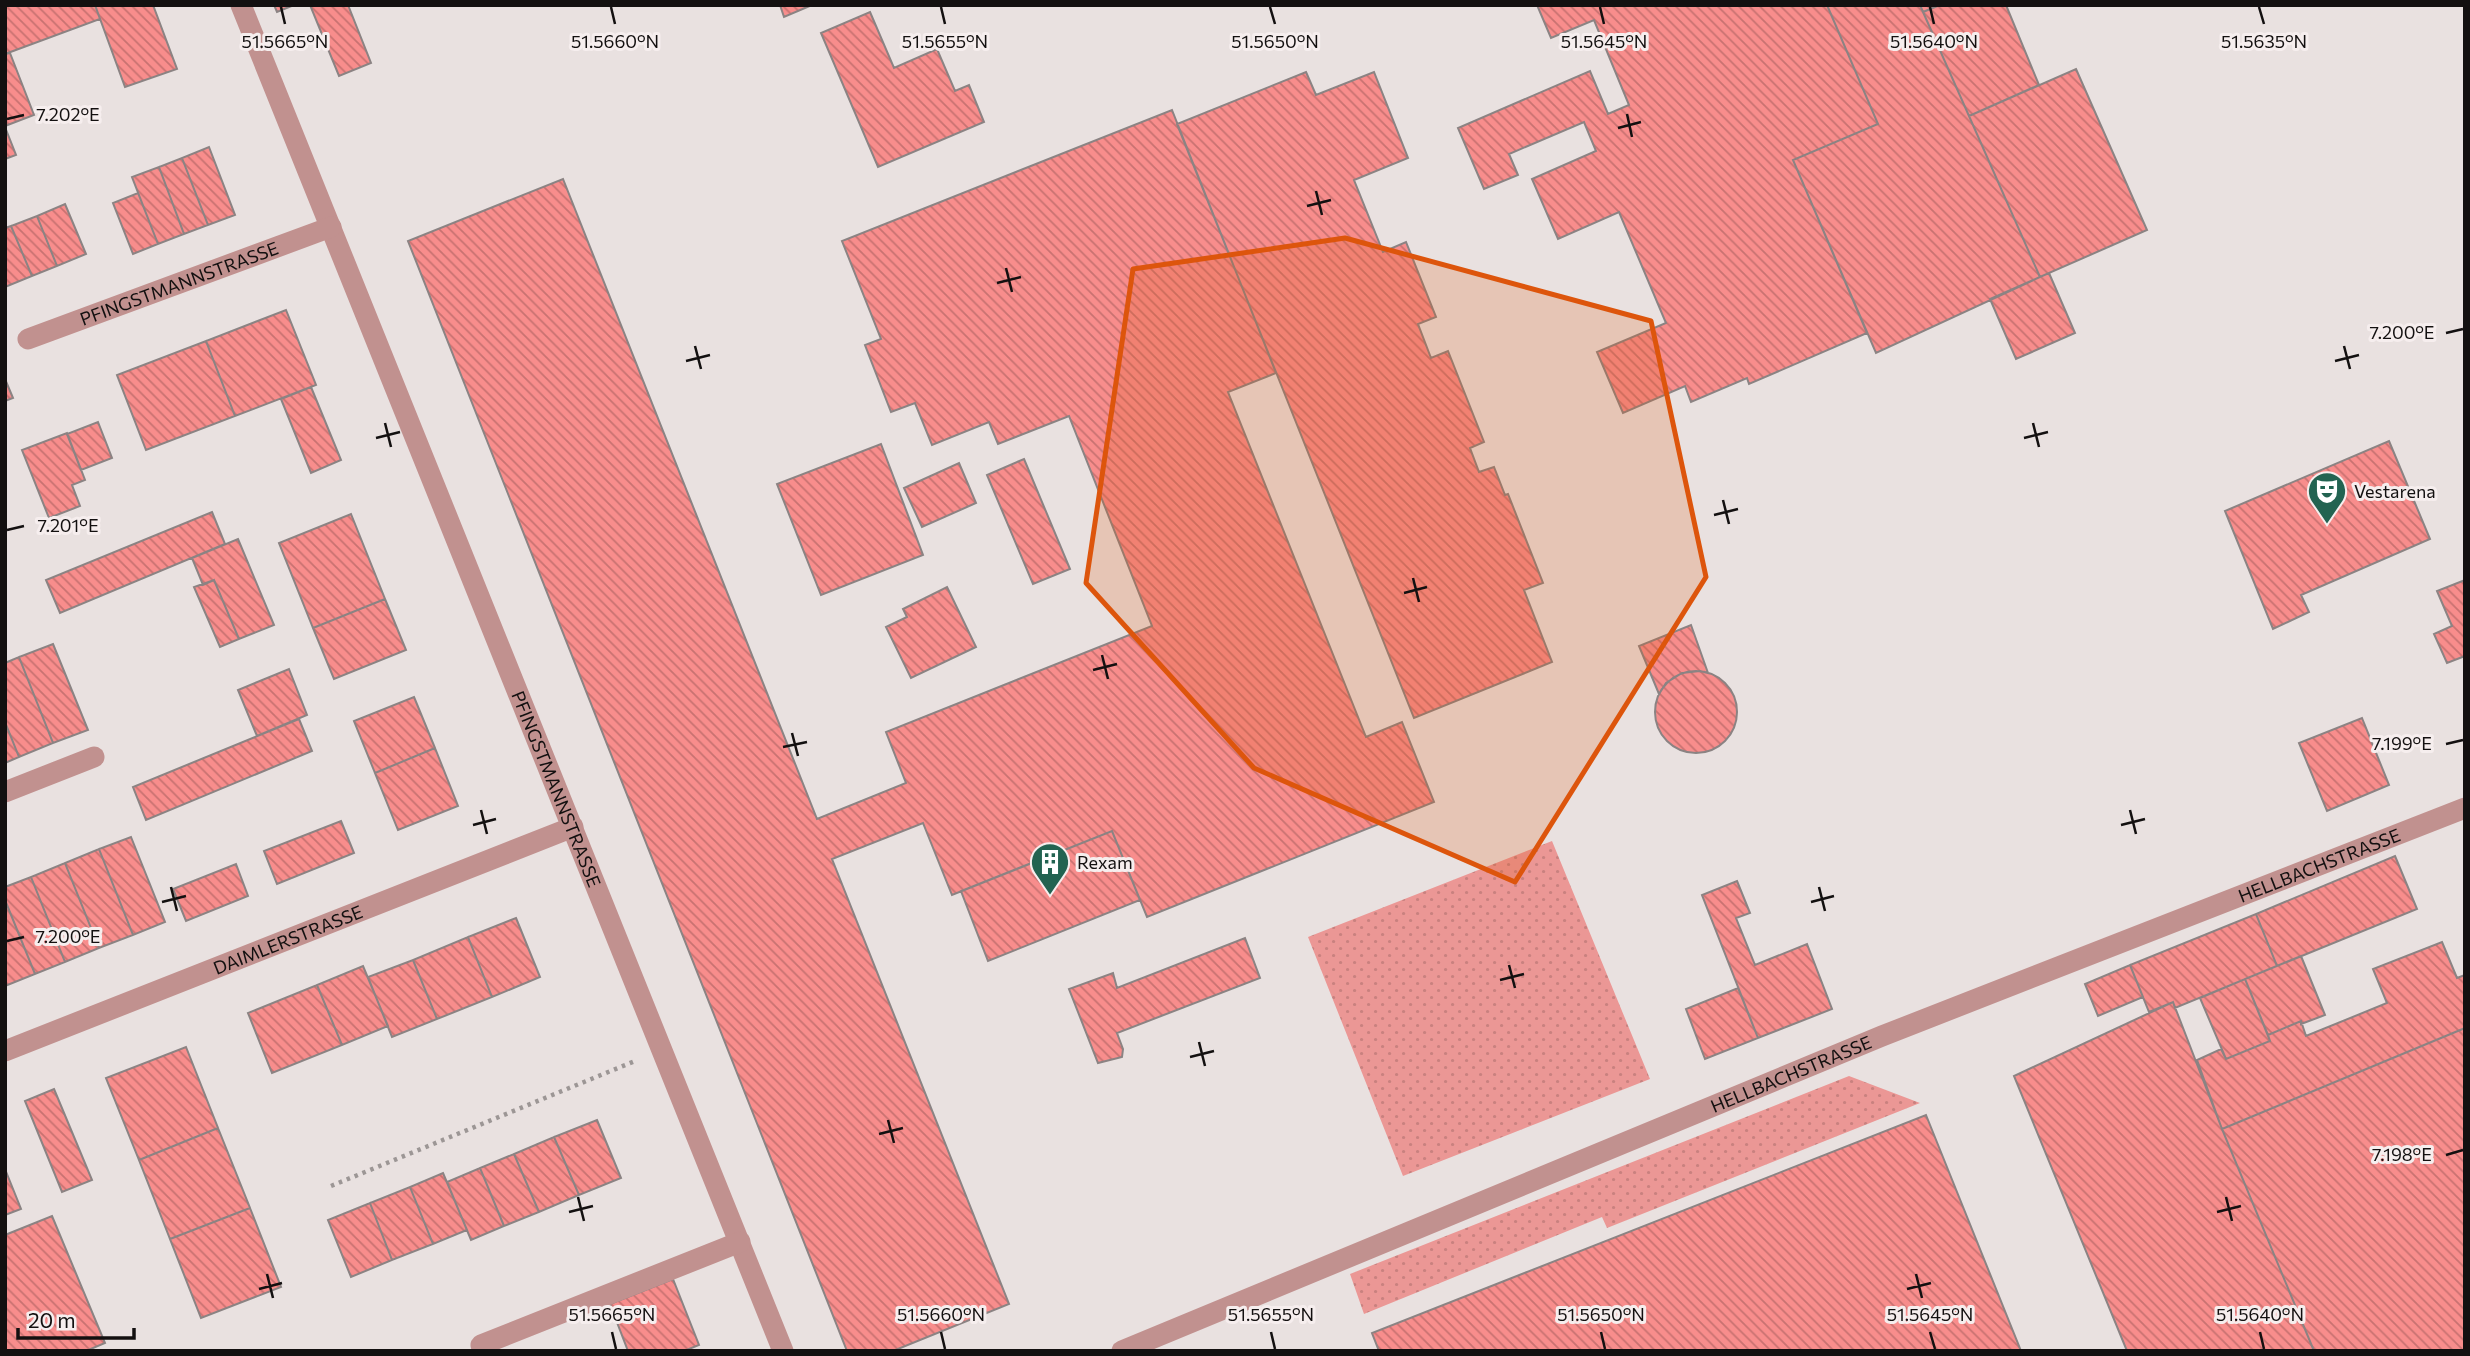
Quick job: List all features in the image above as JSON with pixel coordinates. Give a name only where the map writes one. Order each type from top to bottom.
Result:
[{"type":"street","name":"PFINGSTMANNSTRASSE","points":[[241,5],[783,1351]]},
{"type":"street","name":"PFINGSTMANNSTRASSE","points":[[28,339],[331,227]]},
{"type":"street","points":[[5,792],[94,757]]},
{"type":"street","name":"HELLBACHSTRASSE","points":[[1122,1351],[1882,1036],[2465,808]]},
{"type":"street","name":"DAIMLERSTRASSE","points":[[5,1051],[573,827]]},
{"type":"street","points":[[481,1345],[740,1242]]},
{"type":"path","points":[[331,1186],[662,1050]]},
{"type":"highlighted area","points":[[1345,238],[1651,321],[1706,577],[1515,882],[1254,768],[1086,583],[1133,269]]},
{"type":"shaded area","points":[[1552,841],[1650,1079],[1403,1176],[1308,937]]},
{"type":"shaded area","points":[[1849,1076],[1920,1103],[1607,1228],[1602,1217],[1364,1314],[1350,1274]]},
{"type":"building","points":[[5,5],[95,5],[100,19],[5,54]]},
{"type":"building","points":[[95,5],[153,5],[177,69],[125,87]]},
{"type":"building","points":[[274,5],[294,5],[277,12]]},
{"type":"building","points":[[310,5],[348,5],[371,63],[339,76]]},
{"type":"building","points":[[780,5],[812,5],[784,17]]},
{"type":"building","points":[[1537,5],[1827,5],[1878,124],[1793,160],[1867,333],[1749,384],[1747,378],[1691,402],[1685,386],[1623,413],[1597,352],[1666,323],[1619,212],[1558,239],[1532,179],[1596,151],[1584,122],[1509,154],[1518,175],[1484,189],[1458,128],[1590,71],[1608,114],[1629,105],[1594,20],[1551,38]]},
{"type":"building","points":[[1827,5],[1920,5],[2040,277],[1876,353],[1793,160],[1878,124]]},
{"type":"building","points":[[1920,5],[1940,5],[1923,12]]},
{"type":"building","points":[[1940,5],[2006,5],[2039,85],[1969,116],[1923,12]]},
{"type":"building","points":[[870,12],[894,68],[937,49],[955,91],[969,85],[984,122],[878,167],[821,33]]},
{"type":"building","points":[[10,53],[34,115],[5,126],[5,54]]},
{"type":"building","points":[[2076,69],[2147,230],[2040,277],[1969,116]]},
{"type":"building","points":[[1306,72],[1316,95],[1374,72],[1408,158],[1354,180],[1383,252],[1406,242],[1436,317],[1418,324],[1431,358],[1448,351],[1484,442],[1470,448],[1479,472],[1494,467],[1505,495],[1508,494],[1543,583],[1524,590],[1552,662],[1414,718],[1177,124]]},
{"type":"building","points":[[1172,110],[1276,373],[1228,392],[1366,737],[1402,722],[1434,802],[1147,917],[1112,831],[952,895],[923,823],[832,859],[1009,1304],[893,1351],[847,1351],[408,241],[563,179],[817,819],[906,783],[886,732],[1152,626],[1069,416],[998,444],[989,422],[932,445],[915,403],[891,412],[865,345],[881,339],[842,241]]},
{"type":"building","points":[[5,127],[16,155],[5,159]]},
{"type":"building","points":[[209,147],[235,215],[208,225],[182,158]]},
{"type":"building","points":[[182,158],[208,225],[184,234],[159,167]]},
{"type":"building","points":[[159,167],[184,234],[158,244],[132,177]]},
{"type":"building","points":[[138,193],[158,244],[133,254],[113,203]]},
{"type":"building","points":[[65,204],[86,254],[57,266],[37,216]]},
{"type":"building","points":[[37,216],[57,266],[32,276],[11,226]]},
{"type":"building","points":[[11,226],[32,276],[5,287],[5,228]]},
{"type":"building","points":[[2049,273],[2075,333],[2016,359],[1990,299]]},
{"type":"building","points":[[286,310],[316,385],[235,416],[206,341]]},
{"type":"building","points":[[206,341],[235,416],[146,450],[117,375]]},
{"type":"building","points":[[5,379],[13,398],[5,401]]},
{"type":"building","points":[[311,387],[341,460],[311,473],[281,399]]},
{"type":"building","points":[[98,422],[112,458],[81,470],[67,434]]},
{"type":"building","points":[[67,433],[85,480],[72,485],[80,506],[49,518],[22,450]]},
{"type":"building","name":"Vestarena","points":[[2389,441],[2430,539],[2301,595],[2309,612],[2273,629],[2225,511]]},
{"type":"building","points":[[881,444],[923,555],[821,595],[777,484]]},
{"type":"building","points":[[1024,459],[1070,569],[1033,584],[987,475]]},
{"type":"building","points":[[959,463],[976,503],[922,527],[904,488]]},
{"type":"building","points":[[212,512],[225,544],[60,613],[46,580]]},
{"type":"building","points":[[351,514],[385,599],[313,628],[279,543]]},
{"type":"building","points":[[238,539],[274,625],[239,639],[214,580],[203,585],[192,558]]},
{"type":"building","points":[[214,580],[239,639],[220,647],[194,587]]},
{"type":"building","points":[[2465,580],[2465,656],[2447,663],[2434,634],[2452,626],[2437,591]]},
{"type":"building","points":[[947,587],[976,647],[911,678],[886,627],[907,617],[903,609]]},
{"type":"building","points":[[385,599],[406,650],[334,679],[313,628]]},
{"type":"building","points":[[1691,625],[1708,673],[1682,673],[1666,683],[1659,694],[1639,646]]},
{"type":"building","points":[[53,644],[88,730],[53,743],[19,657]]},
{"type":"building","points":[[19,657],[53,743],[19,757],[5,722],[5,663]]},
{"type":"building","points":[[289,669],[307,715],[257,736],[238,690]]},
{"type":"building","points":[[1696,671],[1712,674],[1725,683],[1734,696],[1737,712],[1734,728],[1725,741],[1712,750],[1696,753],[1680,750],[1667,741],[1658,728],[1655,712],[1658,696],[1667,683],[1680,674]]},
{"type":"building","points":[[414,697],[435,748],[375,773],[354,721]]},
{"type":"building","points":[[2362,718],[2389,785],[2327,811],[2299,743]]},
{"type":"building","points":[[299,719],[312,751],[146,820],[133,787]]},
{"type":"building","points":[[5,722],[19,757],[5,763]]},
{"type":"building","points":[[435,748],[458,806],[398,830],[375,773]]},
{"type":"building","points":[[341,821],[354,853],[277,884],[264,851]]},
{"type":"building","name":"Rexam","points":[[1112,831],[1140,900],[988,961],[961,891]]},
{"type":"building","points":[[131,837],[165,922],[133,935],[99,849]]},
{"type":"building","points":[[99,849],[133,935],[99,948],[65,863]]},
{"type":"building","points":[[2395,856],[2417,909],[2277,966],[2256,914]]},
{"type":"building","points":[[65,863],[99,948],[65,962],[31,877]]},
{"type":"building","points":[[236,864],[248,896],[186,921],[173,889]]},
{"type":"building","points":[[31,877],[65,962],[35,974],[5,900],[5,887]]},
{"type":"building","points":[[1737,881],[1750,913],[1736,918],[1755,965],[1807,944],[1832,1009],[1758,1038],[1702,895]]},
{"type":"building","points":[[5,900],[35,974],[5,986]]},
{"type":"building","points":[[2256,914],[2277,966],[2175,1008],[2173,1002],[2149,1012],[2130,965]]},
{"type":"building","points":[[516,918],[540,977],[492,997],[468,937]]},
{"type":"building","points":[[468,937],[492,997],[437,1019],[413,960]]},
{"type":"building","points":[[1245,938],[1260,978],[1117,1033],[1123,1049],[1122,1057],[1098,1063],[1069,989],[1113,973],[1117,988]]},
{"type":"building","points":[[2442,942],[2457,978],[2465,975],[2465,1028],[2222,1129],[2197,1060],[2221,1049],[2226,1059],[2270,1041],[2268,1035],[2301,1021],[2306,1036],[2387,1003],[2373,969]]},
{"type":"building","points":[[2301,956],[2325,1015],[2301,1024],[2301,1021],[2268,1035],[2245,979]]},
{"type":"building","points":[[413,960],[437,1019],[392,1037],[368,977]]},
{"type":"building","points":[[2130,965],[2143,997],[2098,1016],[2085,984]]},
{"type":"building","points":[[363,966],[388,1026],[342,1045],[317,985]]},
{"type":"building","points":[[2245,979],[2270,1041],[2226,1059],[2200,998]]},
{"type":"building","points":[[317,985],[342,1045],[272,1073],[248,1013]]},
{"type":"building","points":[[1738,988],[1758,1038],[1705,1059],[1686,1009]]},
{"type":"building","points":[[2173,1002],[2222,1129],[2314,1351],[2127,1351],[2014,1076]]},
{"type":"building","points":[[2465,1028],[2465,1351],[2314,1351],[2222,1129]]},
{"type":"building","points":[[186,1047],[218,1128],[139,1160],[106,1078]]},
{"type":"building","points":[[54,1089],[92,1180],[62,1192],[25,1101]]},
{"type":"building","points":[[1926,1115],[2021,1351],[1379,1351],[1372,1333]]},
{"type":"building","points":[[597,1120],[621,1178],[579,1195],[554,1137]]},
{"type":"building","points":[[218,1128],[250,1208],[170,1239],[139,1160]]},
{"type":"building","points":[[554,1137],[579,1195],[539,1212],[514,1154]]},
{"type":"building","points":[[514,1154],[539,1212],[504,1226],[480,1168]]},
{"type":"building","points":[[480,1168],[504,1226],[471,1240],[447,1182]]},
{"type":"building","points":[[5,1169],[21,1209],[5,1215]]},
{"type":"building","points":[[443,1173],[467,1230],[433,1244],[410,1187]]},
{"type":"building","points":[[410,1187],[433,1244],[392,1260],[370,1203]]},
{"type":"building","points":[[370,1203],[392,1260],[351,1277],[328,1220]]},
{"type":"building","points":[[250,1208],[281,1287],[201,1318],[170,1239]]},
{"type":"building","points":[[52,1216],[105,1343],[86,1351],[5,1351],[5,1235]]},
{"type":"building","points":[[673,1279],[699,1345],[684,1351],[628,1351],[610,1304]]},
{"type":"place","name":"Vestarena","points":[[2327,525]]},
{"type":"place","name":"Rexam","points":[[1050,896]]}]
